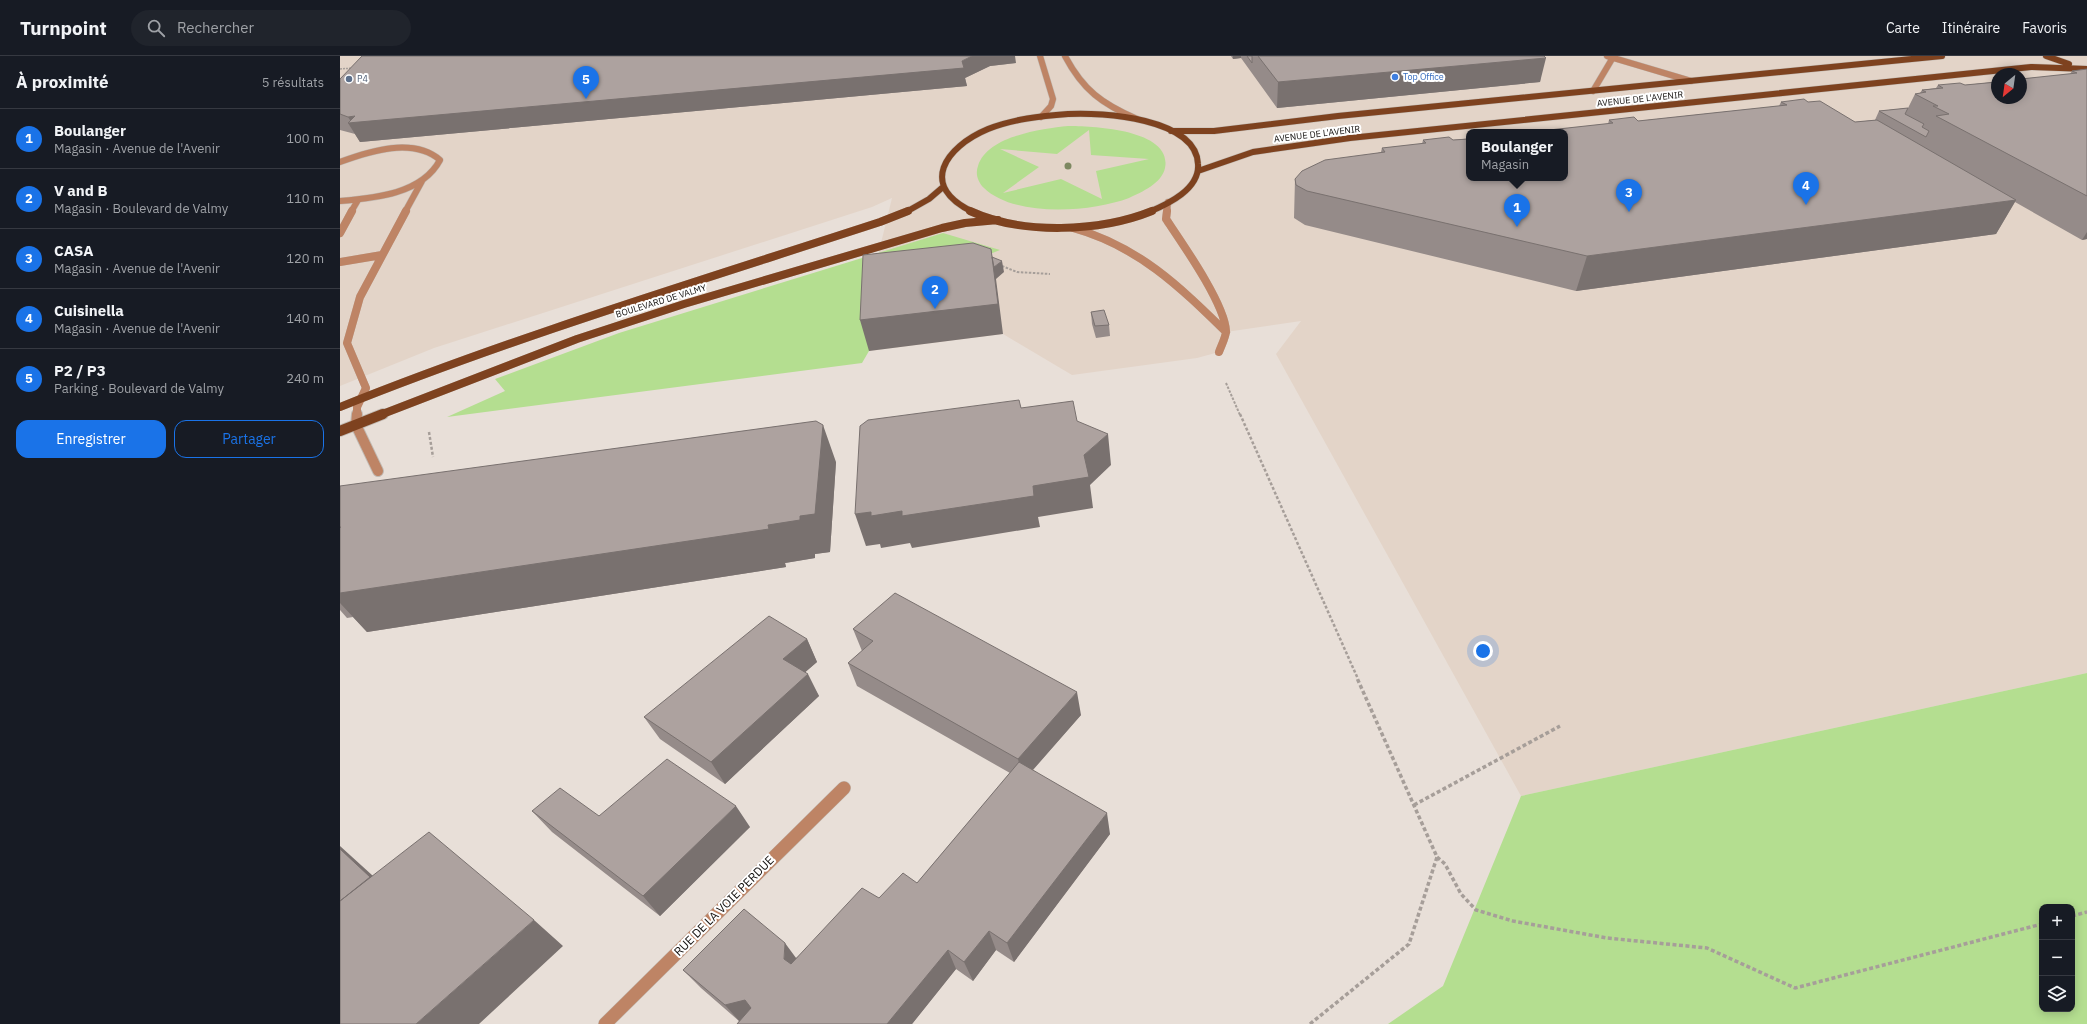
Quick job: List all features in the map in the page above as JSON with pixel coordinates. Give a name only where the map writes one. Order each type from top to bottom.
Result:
[{"type":"main road","name":"AVENUE DE L'AVENIR","points":[[1171,131],[1214,131],[1338,116],[1942,56]]},
{"type":"main road","points":[[2046,56],[2087,69]]},
{"type":"main road","name":"AVENUE DE L'AVENIR","points":[[1198,171],[1223,160],[1260,151],[1343,139],[2031,67],[2087,69]]},
{"type":"main road","points":[[1084,113],[1138,119],[1171,131],[1186,141],[1196,152],[1199,165],[1196,178],[1185,191],[1168,202],[1146,213],[1102,224],[1070,227],[1032,226],[998,220],[962,206],[954,200],[943,187],[941,169],[947,157],[959,146],[993,128],[1041,116],[1084,113]]},
{"type":"main road","name":"BOULEVARD DE VALMY","points":[[340,407],[520,339],[880,222],[914,208],[932,197],[943,187]]},
{"type":"main road","name":"BOULEVARD DE VALMY","points":[[340,432],[523,358],[610,328],[942,228],[965,223],[998,220]]},
{"type":"street","points":[[1040,56],[1054,99],[1052,106],[1041,116]]},
{"type":"street","points":[[1065,56],[1072,72],[1088,92],[1098,101],[1138,119]]},
{"type":"street","points":[[1593,91],[1610,58],[1691,81]]},
{"type":"street","points":[[340,162],[371,152],[392,149],[425,150],[436,154],[440,160],[435,170],[422,181],[403,189],[358,200],[340,201]]},
{"type":"street","points":[[378,471],[356,425],[357,407],[366,388],[347,343],[360,297],[422,181]]},
{"type":"street","points":[[340,233],[358,200]]},
{"type":"street","points":[[1168,202],[1166,219],[1195,262],[1220,311],[1226,332],[1219,352]]},
{"type":"street","points":[[1070,227],[1098,234],[1118,243],[1152,266],[1185,292],[1226,332]]},
{"type":"street","points":[[340,262],[382,255]]},
{"type":"street","name":"RUE DE LA VOIE PERDUE","points":[[605,1024],[844,788]]},
{"type":"path","points":[[340,69],[358,67]]},
{"type":"path","points":[[998,264],[1017,272],[1050,274]]},
{"type":"path","points":[[1222,376],[1437,857],[1445,864],[1461,894],[1476,910],[1514,921],[1607,938],[1707,948],[1795,988],[2039,925]]},
{"type":"path","points":[[1414,805],[1560,726]]},
{"type":"path","points":[[1310,1024],[1408,944],[1437,857]]},
{"type":"path","points":[[2075,915],[2087,912]]},
{"type":"shaded area","points":[[340,56],[2087,56],[2087,673],[1521,796],[1276,354],[1301,321],[1226,332],[1219,352],[1197,358],[1072,375],[1003,334],[869,351],[871,284],[892,198],[872,207],[434,348],[340,386]]},
{"type":"green space","points":[[1068,126],[1111,129],[1128,132],[1144,138],[1156,145],[1164,155],[1165,168],[1163,173],[1156,183],[1129,198],[1095,207],[1075,209],[1054,210],[1015,204],[998,198],[982,186],[978,178],[977,169],[983,156],[992,148],[1003,141],[1016,136],[1044,129]],"holes":[[[1089,130],[1091,155],[1149,159],[1096,171],[1102,199],[1061,179],[1003,193],[1039,167],[1000,149],[1057,154]]]},
{"type":"green space","points":[[943,233],[1000,250],[980,258],[869,351],[862,363],[447,417],[505,391],[495,379],[619,333]]},
{"type":"green space","points":[[2087,673],[2087,1024],[1388,1024],[1443,986],[1521,796]]},
{"type":"building","points":[[362,56],[972,56],[962,61],[964,68],[348,123],[355,116],[348,117],[340,114],[340,79]]},
{"type":"building","points":[[1247,56],[1252,56],[1252,63]]},
{"type":"building","points":[[1258,56],[1544,56],[1546,58],[1278,82]]},
{"type":"building","points":[[2087,69],[2087,196],[1936,116],[1949,114],[1933,106],[1938,106],[1915,94],[1926,92],[1922,90],[1943,88],[1938,85],[1960,83],[1965,85],[1991,83],[1991,104],[2027,104],[2027,78],[2077,73],[2072,71]]},
{"type":"building","points":[[1804,99],[1808,102],[1820,101],[1855,122],[1877,120],[2016,200],[1587,256],[1307,191],[1296,185],[1295,179],[1302,171],[1325,160],[1385,152],[1382,148],[1426,143],[1423,140],[1449,137],[1453,140],[1466,139],[1466,181],[1568,181],[1568,129],[1558,129],[1613,123],[1609,120],[1634,117],[1638,121],[1787,105],[1781,102]]},
{"type":"building","points":[[1908,108],[1905,114],[1924,124],[1922,127],[1929,131],[1926,137],[1879,111]]},
{"type":"building","points":[[973,243],[991,249],[998,304],[860,320],[863,255]]},
{"type":"building","points":[[992,257],[1002,261],[994,267]]},
{"type":"building","points":[[1104,310],[1109,325],[1095,326],[1091,312]]},
{"type":"building","points":[[1019,400],[1021,408],[1073,401],[1077,421],[1108,434],[1084,455],[1089,477],[1033,486],[1034,496],[902,516],[902,511],[871,516],[871,512],[855,514],[860,426],[868,420]]},
{"type":"building","points":[[816,421],[823,425],[815,514],[800,516],[800,520],[768,525],[769,529],[340,593],[340,486]]},
{"type":"building","points":[[895,593],[1077,692],[1018,759],[848,663],[873,641],[853,629]]},
{"type":"building","points":[[769,616],[807,639],[783,659],[808,674],[711,762],[644,717]]},
{"type":"building","points":[[667,759],[736,806],[643,896],[532,811],[560,788],[599,816]]},
{"type":"building","points":[[1019,762],[1107,813],[1007,943],[989,931],[964,962],[948,950],[887,1024],[737,1024],[751,1008],[745,1000],[725,1005],[683,970],[744,909],[785,943],[784,959],[791,964],[862,888],[879,898],[903,873],[917,883]]},
{"type":"building","points":[[429,832],[534,920],[416,1024],[340,1024],[340,901]]},
{"type":"building","points":[[340,849],[370,877],[340,901]]},
{"type":"place","name":"Top Office","points":[[1395,77]]},
{"type":"place","name":"P4","points":[[349,79]]},
{"type":"place","name":"P2 / P3","points":[[586,99]]},
{"type":"place","name":"Cuisinella","points":[[1806,205]]},
{"type":"place","name":"CASA","points":[[1629,212]]},
{"type":"place","name":"Boulanger","points":[[1517,227]]},
{"type":"place","name":"V and B","points":[[935,309]]}]
